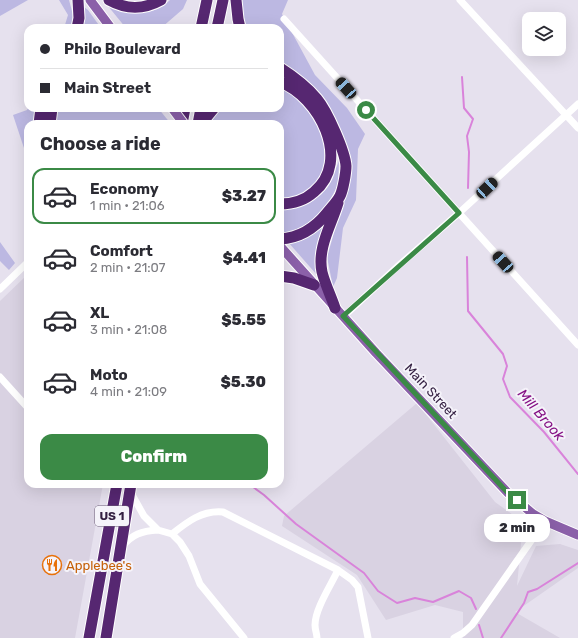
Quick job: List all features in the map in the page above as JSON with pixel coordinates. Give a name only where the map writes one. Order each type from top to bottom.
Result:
[{"type":"highway","points":[[78,0],[78,24]]},
{"type":"highway","points":[[109,0],[120,6],[132,8],[148,6],[161,0]]},
{"type":"highway","points":[[202,24],[207,0]]},
{"type":"highway","points":[[218,24],[223,0]]},
{"type":"highway","points":[[236,0],[239,24]]},
{"type":"highway","points":[[284,71],[312,93],[324,108],[340,146],[346,166],[340,196],[321,254],[323,276],[335,308]]},
{"type":"highway","points":[[284,84],[303,97],[317,114],[322,122],[329,141],[332,155],[327,175],[316,191],[298,202],[284,204]]},
{"type":"highway","points":[[204,120],[211,112]]},
{"type":"highway","points":[[284,238],[297,235],[313,227],[324,217],[340,196]]},
{"type":"highway","points":[[284,276],[314,285]]},
{"type":"highway","name":"US 1","points":[[89,638],[116,488]]},
{"type":"highway","name":"US 1","points":[[106,638],[131,488]]},
{"type":"main road","points":[[90,0],[108,24]]},
{"type":"main road","name":"Main Street","points":[[284,251],[335,308],[507,492],[533,514],[545,521],[578,535]]},
{"type":"street","points":[[460,0],[578,128]]},
{"type":"street","points":[[284,19],[578,344]]},
{"type":"street","points":[[343,316],[459,213],[578,104]]},
{"type":"street","points":[[0,289],[24,266]]},
{"type":"street","points":[[0,377],[24,404]]},
{"type":"street","points":[[131,488],[144,516],[158,530]]},
{"type":"street","points":[[172,534],[201,515],[216,511],[222,512],[338,570],[352,580],[358,587],[368,638]]},
{"type":"street","points":[[454,638],[463,633],[476,620],[545,521]]},
{"type":"street","points":[[120,550],[128,540],[137,533],[147,530],[158,530],[172,534],[180,542],[189,556],[197,579],[204,590],[244,638]]},
{"type":"street","points":[[317,638],[315,625],[316,619],[322,602],[338,570]]},
{"type":"shaded area","points":[[0,0],[28,0],[0,16]]},
{"type":"shaded area","points":[[59,0],[69,0],[73,15],[72,24],[65,24],[68,15]]},
{"type":"shaded area","points":[[103,0],[126,11],[146,12],[153,11],[165,5],[170,0],[187,0],[183,9],[166,24],[123,24]]},
{"type":"shaded area","points":[[241,0],[288,0],[282,14],[315,75],[347,108],[365,134],[358,149],[356,200],[343,228],[337,278],[333,287],[327,257],[343,202],[351,167],[339,126],[321,95],[284,65],[284,24],[246,24]]},
{"type":"shaded area","points":[[84,7],[98,24],[82,24]]},
{"type":"shaded area","points":[[284,89],[288,91],[298,98],[314,117],[323,136],[326,147],[326,157],[320,177],[304,194],[292,199],[284,200],[284,120],[212,120],[217,112],[284,112]]},
{"type":"shaded area","points":[[24,111],[37,112],[34,120],[24,120],[24,148],[13,115]]},
{"type":"shaded area","points":[[56,112],[161,112],[168,120],[56,120]]},
{"type":"shaded area","points":[[339,161],[338,185],[323,213],[297,231],[284,233],[284,208],[308,204],[331,180]]},
{"type":"shaded area","points":[[331,214],[319,246],[317,275],[288,242]]},
{"type":"shaded area","points":[[0,242],[15,263],[9,270],[0,261]]},
{"type":"shaded area","points":[[24,278],[24,488],[102,488],[75,638],[0,638],[0,301]]},
{"type":"shaded area","points":[[417,403],[495,502],[523,522],[517,586],[536,546],[560,544],[578,550],[578,568],[515,612],[560,638],[463,638],[463,612],[435,605],[386,620],[357,575],[282,526],[284,516]]},
{"type":"waterway","name":"Mill Brook","points":[[462,77],[464,108],[473,119],[467,136],[469,152],[468,188]]},
{"type":"waterway","name":"Mill Brook","points":[[467,257],[468,311],[503,354],[507,366],[503,379],[510,397],[544,432],[578,474]]},
{"type":"waterway","points":[[254,488],[296,524],[364,573],[378,591],[397,603],[415,598],[433,602],[459,591],[471,598],[476,609]]},
{"type":"waterway","name":"Mill Brook","points":[[501,638],[524,603],[528,592],[537,589],[578,563]]},
{"type":"waterway","points":[[479,625],[483,638]]},
{"type":"place","name":"Applebee's","points":[[52,565]]},
{"type":"route","points":[[366,110],[459,213],[343,316],[507,492],[517,500]]}]
